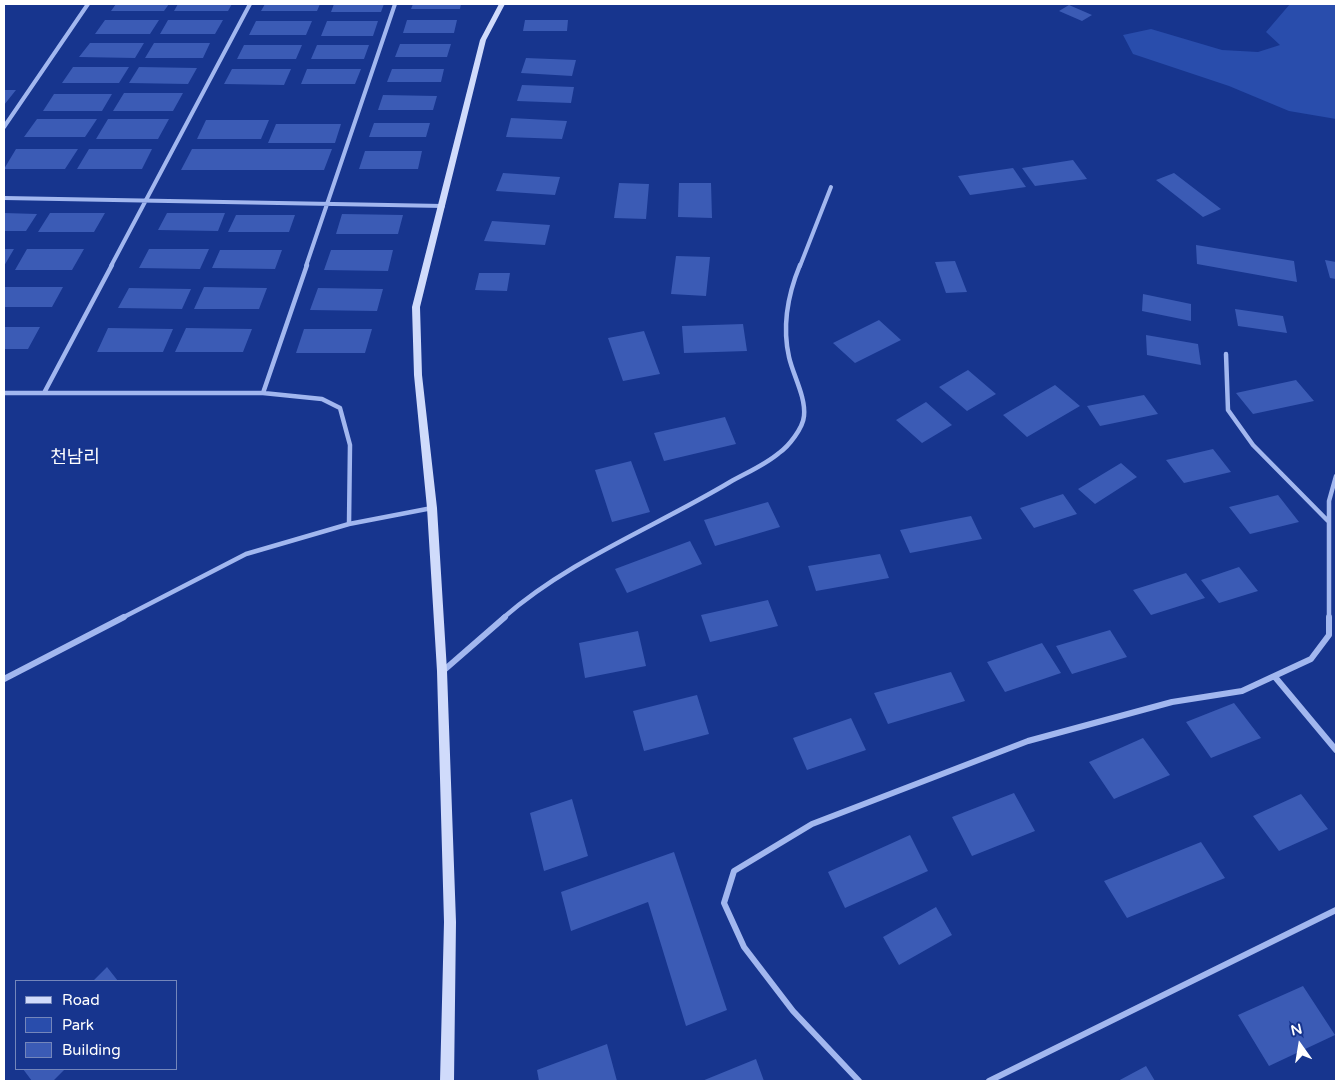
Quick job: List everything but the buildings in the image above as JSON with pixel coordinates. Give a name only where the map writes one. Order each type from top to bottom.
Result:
[{"type":"street","points":[[4,127],[88,4]]},
{"type":"street","points":[[44,392],[250,4]]},
{"type":"street","points":[[263,393],[395,4]]},
{"type":"street","points":[[447,1081],[450,922],[442,671],[432,508],[418,375],[416,307],[443,206],[483,40],[502,4]]},
{"type":"street","points":[[442,671],[525,599],[593,557],[711,494],[780,453],[796,434],[804,416],[800,389],[789,357],[785,322],[793,283],[831,188]]},
{"type":"street","points":[[4,198],[443,206]]},
{"type":"street","points":[[1226,354],[1228,410],[1253,445],[1328,521]]},
{"type":"street","points":[[4,393],[263,393],[322,398],[340,408],[350,445],[349,524]]},
{"type":"street","points":[[859,1081],[793,1011],[744,947],[724,903],[734,871],[812,824],[1028,742],[1172,702],[1242,691],[1312,659],[1330,635],[1328,501],[1336,476]]},
{"type":"street","points":[[4,679],[246,554],[349,524],[432,508]]},
{"type":"street","points":[[1275,677],[1336,750]]},
{"type":"street","points":[[993,1080],[1336,910]]},
{"type":"green space","points":[[1290,4],[1336,4],[1336,119],[1289,111],[1229,86],[1133,54],[1123,35],[1151,29],[1222,50],[1258,52],[1280,45],[1266,32]]},
{"type":"district","name":"천남리","points":[[75,458]]}]
